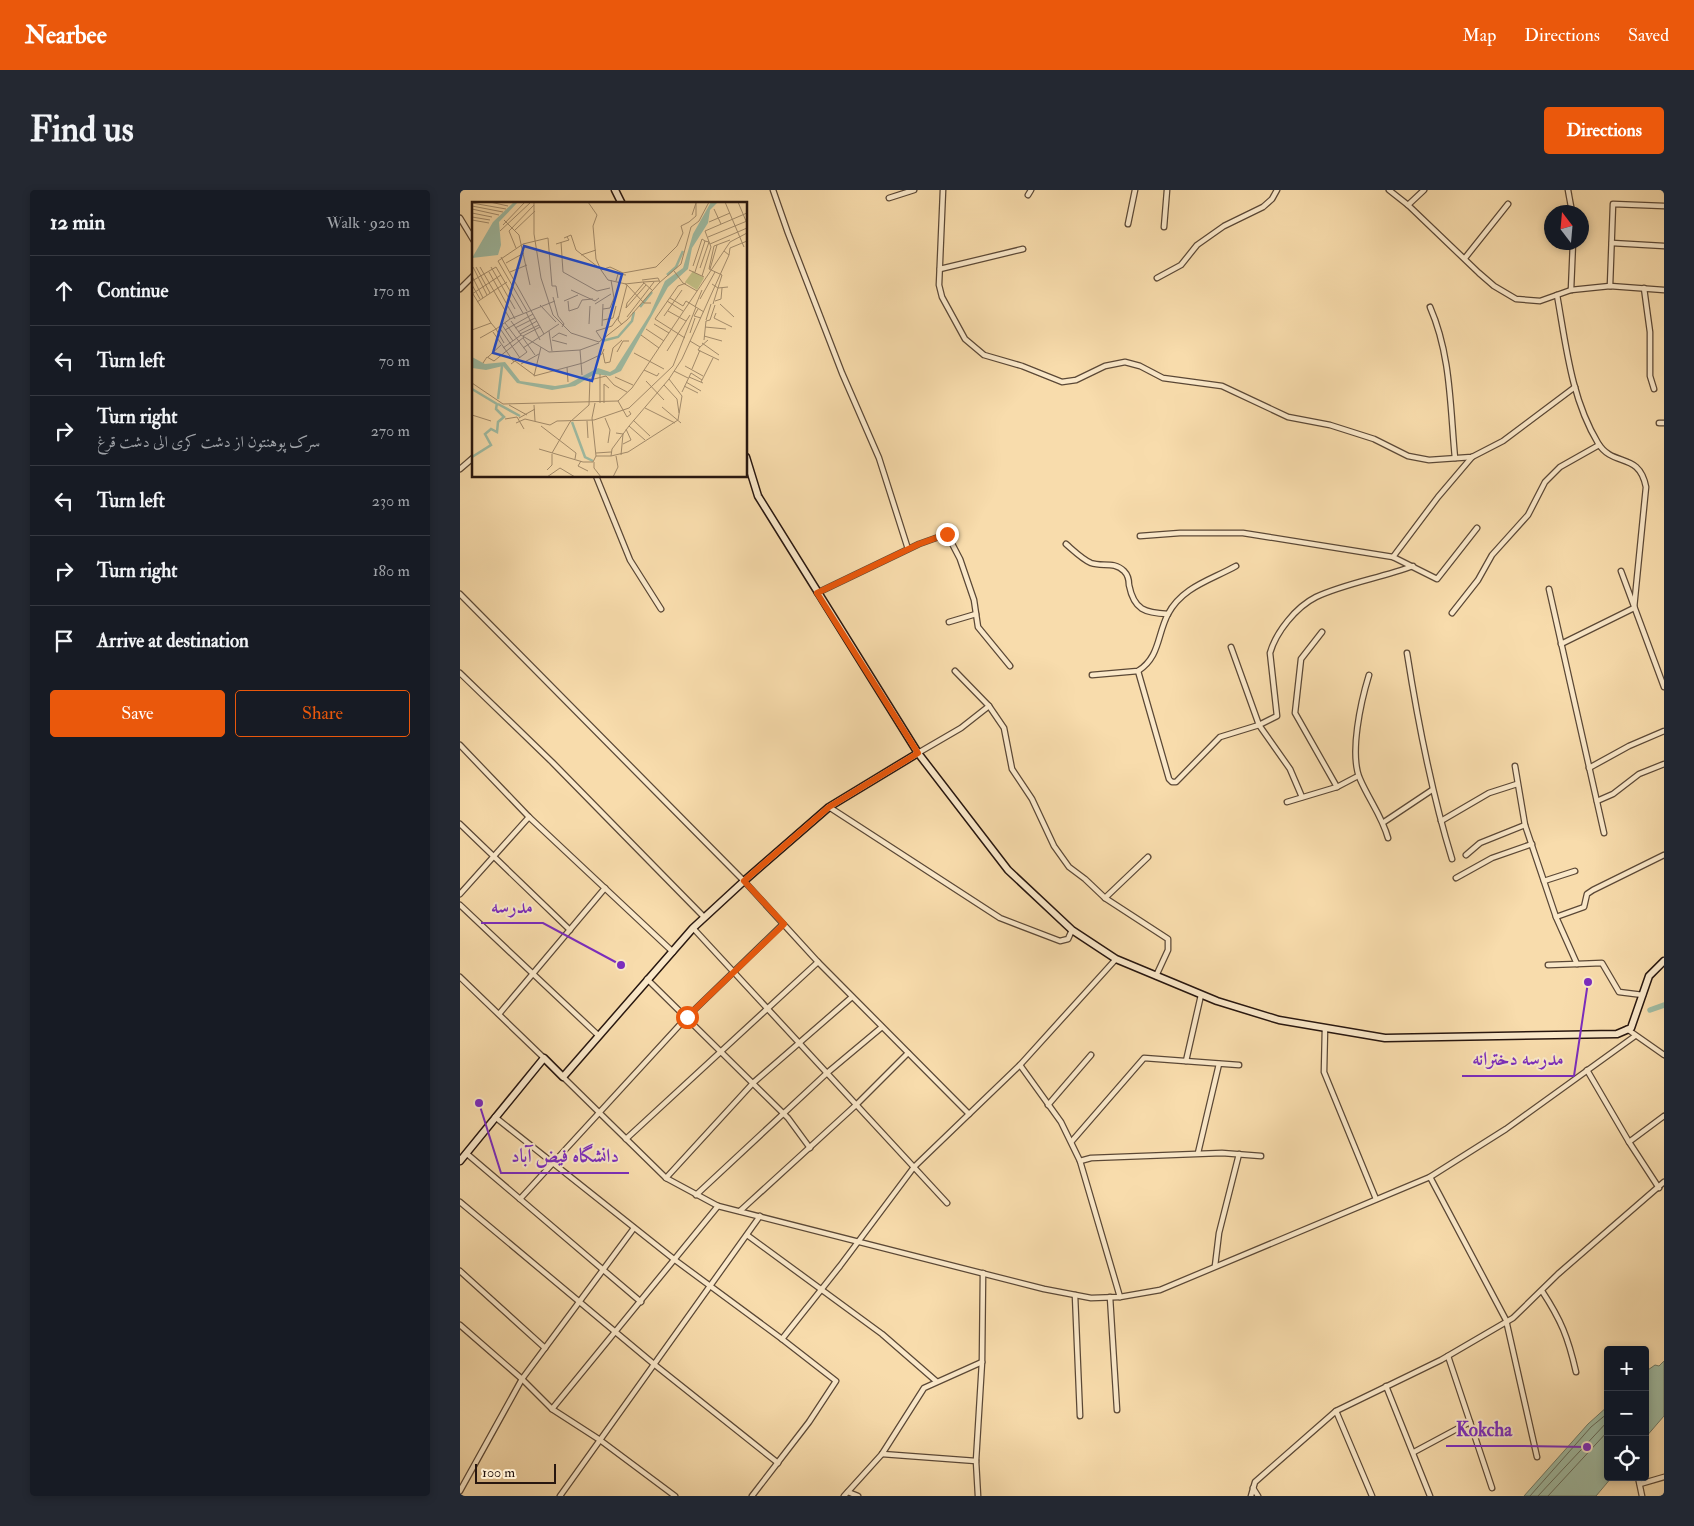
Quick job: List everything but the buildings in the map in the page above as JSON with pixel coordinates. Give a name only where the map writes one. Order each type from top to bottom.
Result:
[{"type":"street","points":[[615,190],[621,202]]},
{"type":"street","points":[[774,190],[788,233],[842,373],[879,458],[908,549]]},
{"type":"street","points":[[889,198],[914,190]]},
{"type":"street","points":[[943,190],[939,285],[942,296],[965,339],[984,356],[1022,366],[1062,382],[1076,380],[1105,366],[1125,362],[1163,378],[1222,386],[1288,417],[1330,424],[1374,439],[1408,456],[1429,460],[1472,457]]},
{"type":"street","points":[[1128,224],[1135,190]]},
{"type":"street","points":[[1164,227],[1167,190]]},
{"type":"street","points":[[1157,278],[1181,265],[1197,245],[1224,226],[1263,207],[1272,199],[1277,190]]},
{"type":"street","points":[[1389,190],[1408,205],[1494,286],[1516,299],[1540,301],[1571,290],[1610,286],[1664,290]]},
{"type":"street","points":[[1408,205],[1424,190]]},
{"type":"street","points":[[1568,190],[1571,205]]},
{"type":"street","points":[[1465,258],[1508,204]]},
{"type":"street","points":[[1610,286],[1612,204],[1664,206]]},
{"type":"street","points":[[460,218],[472,238]]},
{"type":"street","points":[[1612,243],[1664,246]]},
{"type":"street","points":[[940,269],[1023,249]]},
{"type":"street","points":[[1571,290],[1573,250]]},
{"type":"street","points":[[460,289],[472,278]]},
{"type":"street","points":[[1644,288],[1650,332],[1650,376],[1654,388]]},
{"type":"street","points":[[1557,294],[1574,388],[1581,408],[1599,444],[1606,452],[1636,465],[1644,473],[1646,487],[1634,608]]},
{"type":"street","points":[[1430,307],[1441,332],[1445,352],[1455,458]]},
{"type":"street","points":[[1393,557],[1438,497],[1472,457],[1503,441],[1574,388]]},
{"type":"street","points":[[1452,613],[1478,580],[1492,555],[1528,514],[1545,482],[1560,467],[1599,444]]},
{"type":"street","points":[[460,469],[472,459]]},
{"type":"street","points":[[748,464],[758,496],[918,753],[1008,870],[1072,930],[1116,959],[1201,994],[1279,1020],[1385,1038],[1617,1034],[1631,1028],[1636,1020],[1649,976],[1664,961]]},
{"type":"street","points":[[597,478],[626,552],[661,609]]},
{"type":"street","points":[[1140,536],[1180,533],[1243,533],[1393,557],[1437,579],[1477,528]]},
{"type":"street","points":[[817,593],[908,549],[943,535],[950,537],[960,559],[978,627],[1010,666]]},
{"type":"street","points":[[1066,544],[1092,563],[1114,565],[1124,570],[1128,576],[1136,605],[1147,613],[1168,614]]},
{"type":"street","points":[[1092,675],[1138,671],[1155,654],[1168,614],[1184,593],[1198,584],[1236,566]]},
{"type":"street","points":[[1138,671],[1169,779],[1172,782],[1176,782],[1220,738],[1275,718],[1278,713],[1270,654],[1273,644],[1294,613],[1315,597],[1413,566]]},
{"type":"street","points":[[1621,571],[1664,687]]},
{"type":"street","points":[[1549,589],[1604,833]]},
{"type":"street","points":[[460,594],[744,881],[818,962],[968,1114]]},
{"type":"street","points":[[1561,644],[1634,608]]},
{"type":"street","points":[[948,622],[976,614]]},
{"type":"street","points":[[1322,632],[1301,659],[1295,713],[1337,787]]},
{"type":"street","points":[[1231,647],[1259,725],[1290,769],[1302,797]]},
{"type":"street","points":[[1407,653],[1418,728],[1432,790],[1452,859]]},
{"type":"street","points":[[955,671],[989,706],[1004,728],[1012,768],[1032,799],[1054,846],[1069,867],[1086,879],[1105,898],[1147,923],[1168,939],[1168,950],[1156,976]]},
{"type":"street","points":[[460,673],[552,762],[704,917]]},
{"type":"street","points":[[1369,676],[1361,704],[1356,743],[1358,776],[1384,822],[1388,838]]},
{"type":"street","points":[[563,1077],[693,928],[744,881],[829,807],[961,728],[989,706]]},
{"type":"street","points":[[1589,768],[1629,746],[1664,731]]},
{"type":"street","points":[[460,745],[529,817],[673,952]]},
{"type":"street","points":[[1597,801],[1613,794],[1639,774],[1664,764]]},
{"type":"street","points":[[1515,766],[1525,824],[1556,917],[1577,964]]},
{"type":"street","points":[[1287,802],[1337,787],[1358,776]]},
{"type":"street","points":[[1441,821],[1489,794],[1517,784]]},
{"type":"street","points":[[1384,822],[1432,790]]},
{"type":"street","points":[[829,807],[1000,918],[1060,941],[1068,940],[1072,930]]},
{"type":"street","points":[[460,894],[529,817]]},
{"type":"street","points":[[460,824],[493,858],[570,930]]},
{"type":"street","points":[[1466,855],[1480,843],[1525,824]]},
{"type":"street","points":[[1456,878],[1492,858],[1532,844]]},
{"type":"street","points":[[1556,917],[1584,907],[1587,894],[1593,890],[1664,855]]},
{"type":"street","points":[[1105,898],[1148,858]]},
{"type":"street","points":[[1544,881],[1575,871]]},
{"type":"street","points":[[499,1014],[605,888]]},
{"type":"street","points":[[460,905],[599,1036]]},
{"type":"street","points":[[520,1198],[687,1017],[784,924]]},
{"type":"street","points":[[693,928],[947,1203]]},
{"type":"street","points":[[782,1338],[914,1167],[1020,1065],[1116,959]]},
{"type":"street","points":[[626,1139],[767,1006],[818,962]]},
{"type":"street","points":[[1548,965],[1602,964],[1619,992],[1642,995]]},
{"type":"street","points":[[460,977],[666,1178],[696,1196],[718,1206],[983,1273],[1091,1298],[1120,1297],[1160,1290],[1430,1177],[1506,1129],[1635,1036]]},
{"type":"street","points":[[647,979],[783,1114],[810,1148]]},
{"type":"street","points":[[1186,1061],[1201,994]]},
{"type":"street","points":[[666,1178],[753,1083],[852,997]]},
{"type":"street","points":[[696,1196],[827,1073],[882,1027]]},
{"type":"street","points":[[1325,1028],[1324,1072],[1376,1199]]},
{"type":"street","points":[[1627,1029],[1664,1055]]},
{"type":"street","points":[[740,1211],[856,1105],[908,1053]]},
{"type":"street","points":[[1048,1104],[1091,1055]]},
{"type":"street","points":[[460,1160],[544,1058]]},
{"type":"street","points":[[1072,1141],[1144,1058],[1239,1065]]},
{"type":"street","points":[[1198,1154],[1219,1064]]},
{"type":"street","points":[[1020,1065],[1072,1141],[1080,1161],[1120,1297]]},
{"type":"street","points":[[1587,1070],[1629,1142],[1659,1188]]},
{"type":"street","points":[[1629,1142],[1664,1116]]},
{"type":"street","points":[[495,1117],[675,1260],[782,1338],[836,1381],[778,1463],[752,1496]]},
{"type":"street","points":[[466,1153],[641,1302]]},
{"type":"street","points":[[1080,1161],[1090,1158],[1198,1154],[1261,1156]]},
{"type":"street","points":[[1215,1266],[1219,1233],[1239,1154]]},
{"type":"street","points":[[1430,1177],[1506,1320],[1537,1457]]},
{"type":"street","points":[[1251,1496],[1255,1482],[1336,1411],[1448,1356],[1506,1320],[1513,1318],[1558,1274],[1664,1182]]},
{"type":"street","points":[[460,1202],[655,1365],[778,1463]]},
{"type":"street","points":[[552,1409],[718,1206]]},
{"type":"street","points":[[560,1496],[760,1216]]},
{"type":"street","points":[[460,1491],[522,1378],[634,1228]]},
{"type":"street","points":[[747,1235],[882,1334],[936,1381]]},
{"type":"street","points":[[460,1271],[545,1348]]},
{"type":"street","points":[[978,1496],[976,1461],[982,1362],[983,1273]]},
{"type":"street","points":[[1542,1291],[1560,1318],[1570,1342],[1576,1372]]},
{"type":"street","points":[[1075,1295],[1080,1416]]},
{"type":"street","points":[[1110,1297],[1116,1410]]},
{"type":"street","points":[[460,1325],[522,1378],[552,1409],[600,1440],[675,1496]]},
{"type":"street","points":[[1448,1356],[1492,1488]]},
{"type":"street","points":[[846,1494],[882,1454],[924,1388],[982,1362]]},
{"type":"street","points":[[1386,1386],[1430,1496]]},
{"type":"street","points":[[1336,1411],[1372,1496]]},
{"type":"street","points":[[1414,1452],[1470,1422]]},
{"type":"street","points":[[882,1454],[976,1461]]},
{"type":"street","points":[[1640,1484],[1664,1477]]},
{"type":"street","points":[[1639,1481],[1642,1496]]},
{"type":"street","points":[[1253,1488],[1258,1496]]},
{"type":"street","points":[[846,1494],[858,1496]]},
{"type":"water","points":[[1664,1361],[1664,1416],[1649,1433],[1649,1369],[1655,1365],[1659,1366]]},
{"type":"water","points":[[1604,1410],[1604,1481],[1609,1481],[1596,1496],[1524,1496],[1588,1424]]},
{"type":"waterway","points":[[1650,1010],[1664,1005]]},
{"type":"place","name":"مدرسه","points":[[621,965]]},
{"type":"place","name":"مدرسه دخترانه","points":[[1588,982]]},
{"type":"place","name":"دانشگاه فیض آباد","points":[[479,1103]]},
{"type":"place","name":"Kokcha","points":[[1587,1447]]},
{"type":"route","points":[[687,1017],[784,924],[744,881],[829,807],[918,753],[817,593],[919,544],[947,534]]}]
